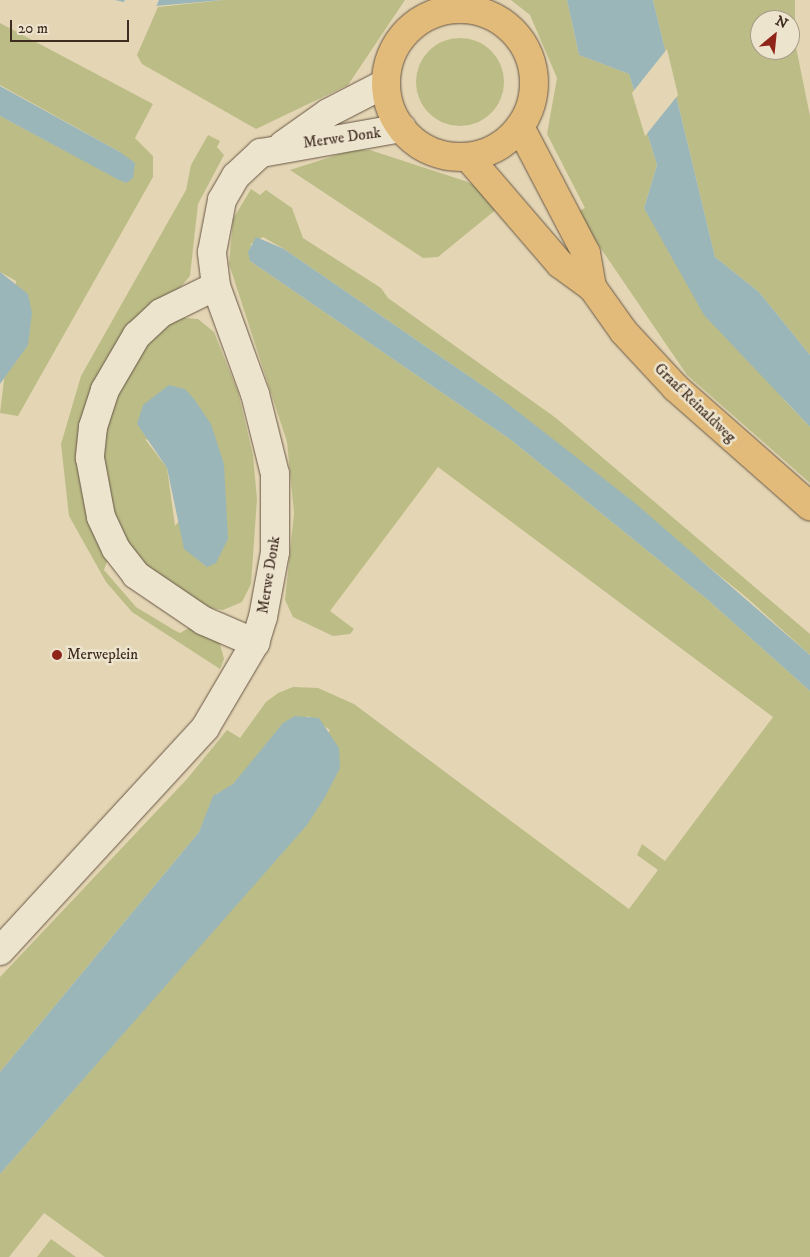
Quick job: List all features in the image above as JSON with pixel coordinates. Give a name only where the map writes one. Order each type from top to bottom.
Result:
[{"type":"main road","points":[[474,5],[495,18],[525,47],[534,88],[520,127],[506,142],[468,157],[431,151],[402,128],[393,115],[386,83],[396,46],[424,10],[439,12],[474,5]]},
{"type":"main road","name":"Graaf Reinaldweg","points":[[520,127],[586,253],[592,288]]},
{"type":"main road","name":"Graaf Reinaldweg","points":[[468,157],[560,264],[592,288],[624,332],[676,388],[810,506]]},
{"type":"street","name":"Merwe Donk","points":[[282,146],[328,113],[386,83]]},
{"type":"street","name":"Merwe Donk","points":[[0,951],[206,728],[255,643],[275,552],[276,474],[255,394],[216,286],[212,252],[222,200],[247,165],[261,153],[282,146],[402,128]]},
{"type":"street","points":[[216,286],[161,313],[137,335],[105,390],[93,427],[90,458],[101,517],[116,549],[136,575],[196,616],[255,643]]},
{"type":"green space","points":[[223,0],[405,0],[348,85],[256,129],[142,64],[137,55],[158,7]]},
{"type":"green space","points":[[511,0],[567,0],[579,55],[629,74],[657,165],[644,208],[785,401],[810,427],[810,483],[687,375],[576,212],[585,208],[547,134],[557,78],[530,15]]},
{"type":"green space","points":[[653,0],[795,0],[795,10],[750,10],[750,60],[799,60],[810,116],[810,355],[759,292],[715,257]]},
{"type":"green space","points":[[0,23],[153,104],[135,138],[153,156],[153,177],[18,416],[0,413],[16,281],[0,272],[0,116],[126,183],[120,152],[0,85]]},
{"type":"green space","points":[[460,38],[477,42],[491,51],[500,65],[504,82],[500,99],[491,113],[477,122],[460,126],[443,122],[429,113],[420,99],[416,82],[420,65],[429,51],[443,42]]},
{"type":"green space","points":[[208,135],[220,141],[217,147],[224,155],[198,204],[190,276],[96,386],[109,556],[104,570],[136,607],[180,633],[194,625],[219,640],[224,659],[220,669],[132,612],[106,582],[69,516],[61,444],[81,376],[186,190],[191,165]]},
{"type":"green space","points":[[352,150],[370,150],[465,181],[478,187],[498,208],[438,257],[423,258],[290,170]]},
{"type":"green space","points":[[251,189],[260,195],[266,190],[292,208],[303,238],[381,288],[388,298],[556,418],[810,634],[810,655],[746,597],[495,394],[284,249],[263,237],[251,244],[250,261],[511,440],[708,600],[810,691],[810,1257],[105,1257],[44,1213],[9,1257],[0,1257],[0,1174],[128,1028],[330,730],[308,716],[224,792],[217,793],[199,832],[0,1072],[0,977],[187,779],[227,730],[240,738],[266,702],[278,693],[293,687],[318,688],[354,704],[629,909],[658,870],[637,855],[642,844],[665,861],[773,717],[438,467],[330,611],[354,629],[350,634],[333,636],[293,617],[285,600],[294,513],[287,442],[229,264],[233,219]]},
{"type":"green space","points":[[174,317],[198,319],[214,332],[238,392],[253,455],[257,499],[251,584],[242,602],[223,610],[204,607],[153,577],[121,535],[102,483],[99,456],[108,409],[142,346]],"holes":[[[145,439],[224,464],[175,526],[167,468]]]},
{"type":"green space","points":[[51,1239],[76,1257],[37,1257]]},
{"type":"water","points":[[115,0],[223,0],[144,7]]},
{"type":"water","points":[[567,0],[653,0],[715,257],[759,292],[810,355],[810,427],[704,315],[644,208],[657,165],[629,74],[579,55]]},
{"type":"water","points":[[0,86],[120,152],[135,163],[133,178],[126,183],[117,179],[0,116]]},
{"type":"water","points":[[256,237],[284,249],[495,394],[635,503],[810,655],[810,691],[708,600],[511,440],[250,261],[248,252]]},
{"type":"water","points":[[0,272],[28,294],[32,313],[28,345],[0,384]]},
{"type":"water","points":[[169,385],[185,389],[194,399],[211,424],[224,464],[228,539],[216,563],[207,567],[184,549],[167,468],[137,424],[143,405]]},
{"type":"water","points":[[295,716],[319,718],[339,748],[340,768],[325,797],[307,825],[0,1174],[0,1072],[199,832],[213,796],[233,784],[283,723]]},
{"type":"pier","points":[[125,0],[159,0],[155,9],[144,9],[122,5]]},
{"type":"pier","points":[[667,49],[678,95],[645,136],[632,93]]},
{"type":"place","name":"Merweplein","points":[[57,655]]}]
